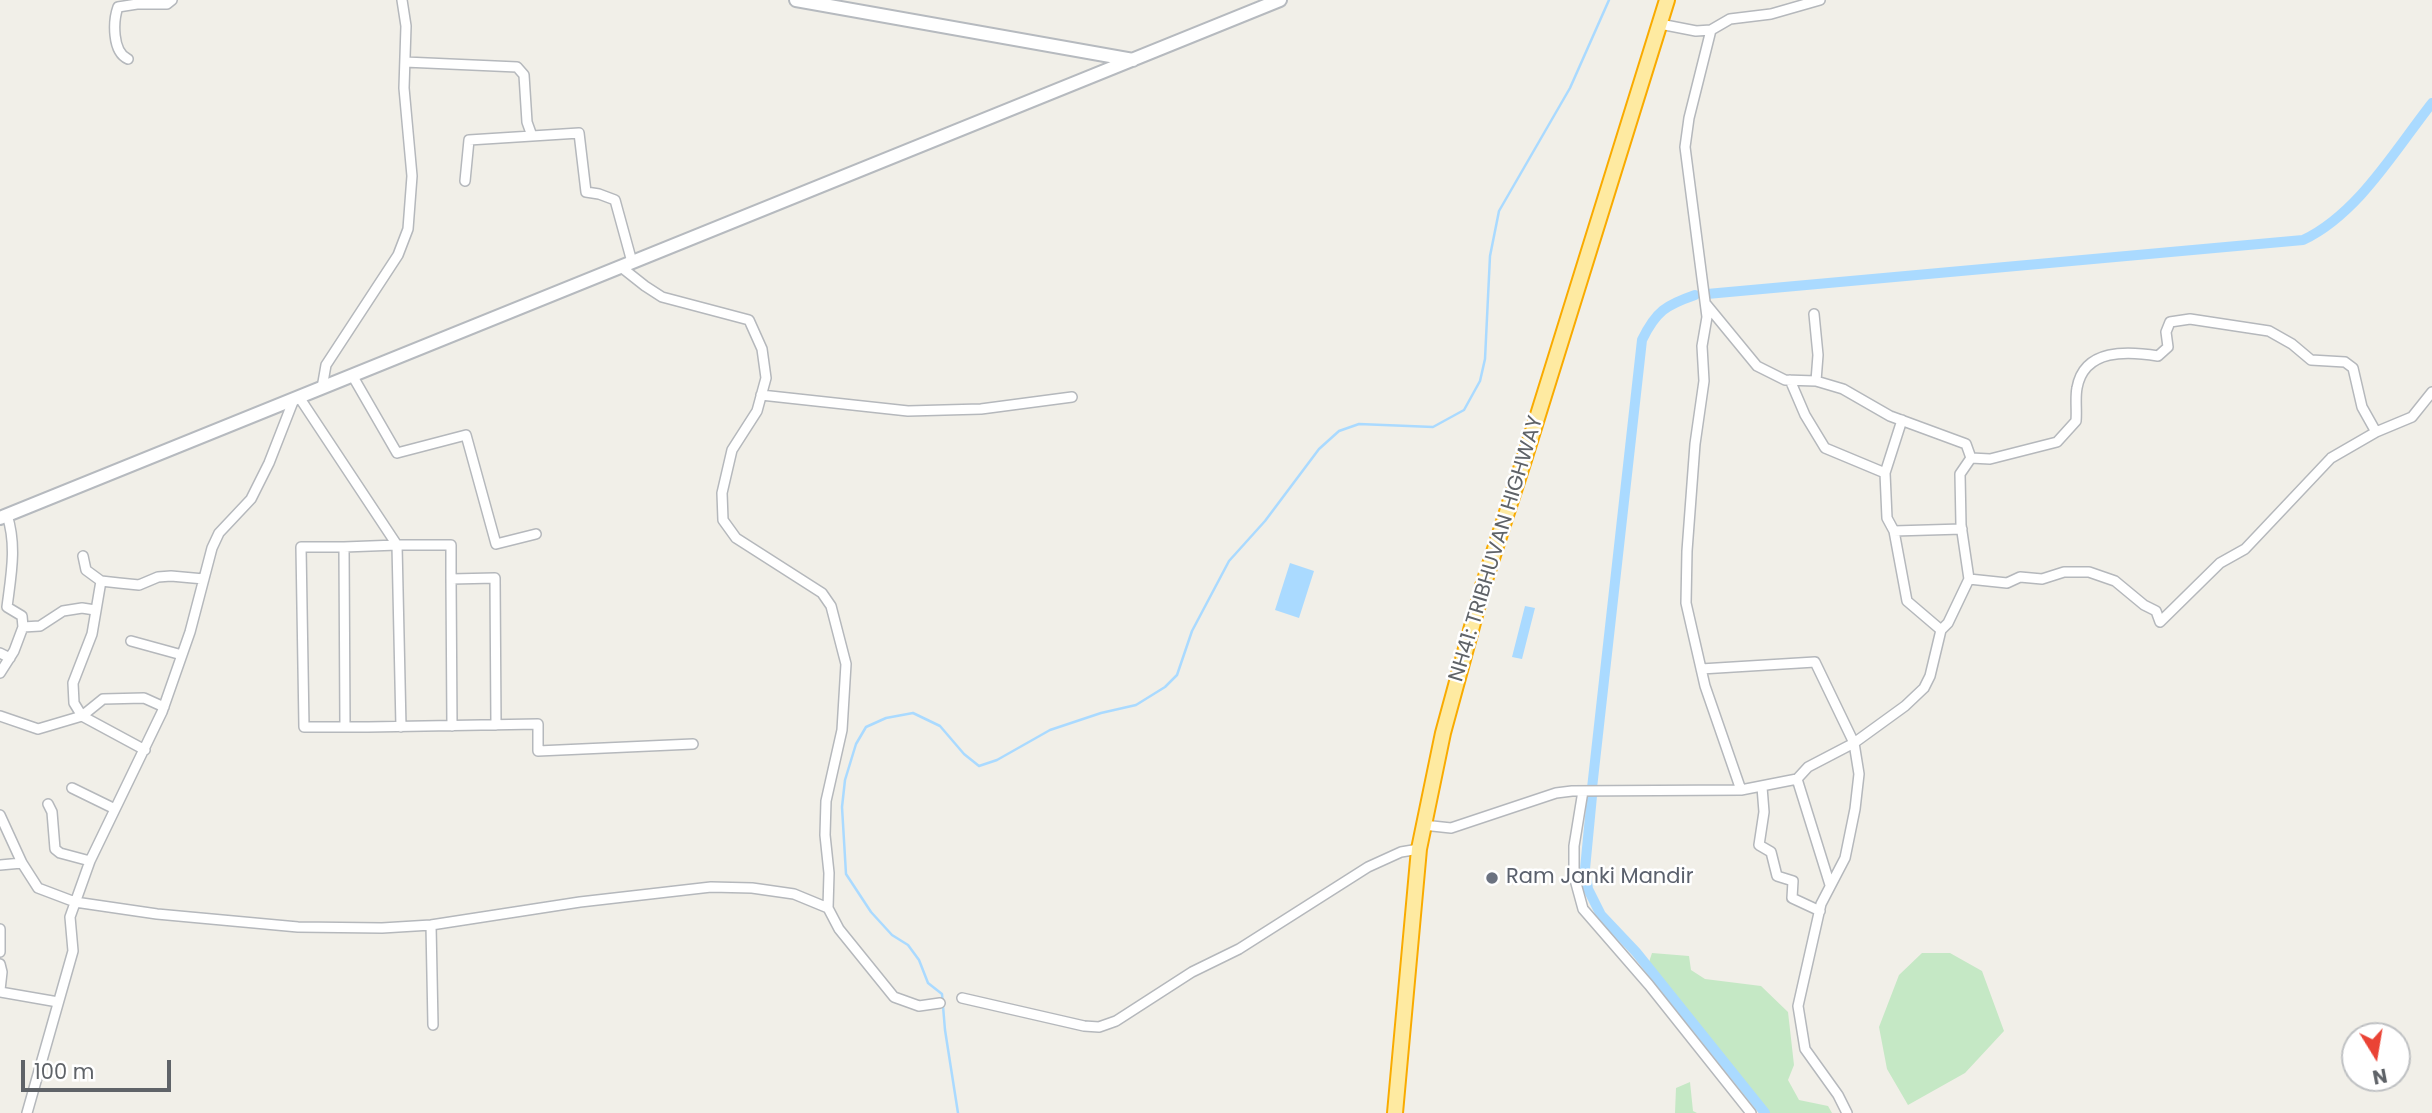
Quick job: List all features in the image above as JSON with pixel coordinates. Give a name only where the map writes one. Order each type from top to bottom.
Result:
[{"type":"highway","name":"NH41: TRIBHUVAN HIGHWAY","points":[[1395,1113],[1419,849],[1443,733],[1483,586],[1667,0]]},
{"type":"main road","points":[[796,0],[1134,60]]},
{"type":"main road","points":[[4,516],[1280,0]]},
{"type":"street","points":[[128,59],[121,55],[117,48],[118,7],[167,4],[172,0]]},
{"type":"street","points":[[322,388],[326,365],[398,255],[408,229],[412,176],[404,88],[406,26],[402,0]]},
{"type":"street","points":[[1660,24],[1696,31],[1711,30],[1730,19],[1771,14],[1820,0]]},
{"type":"street","points":[[1711,30],[1689,118],[1685,147],[1707,317],[1702,346],[1704,381],[1695,444],[1686,603],[1701,669],[1725,749],[1741,790]]},
{"type":"street","points":[[405,62],[517,67],[524,75],[527,122],[533,136]]},
{"type":"street","points":[[466,181],[470,140],[579,133],[586,192],[615,200],[627,264],[645,286],[662,297],[749,320],[762,349],[766,379],[757,411],[732,450],[722,493],[723,520],[736,538],[822,593],[831,606],[846,664],[846,686],[842,730],[826,801],[828,908],[839,929],[894,996],[919,1006],[940,1003]]},
{"type":"street","points":[[1706,304],[1757,366],[1785,380],[1816,382],[1843,389],[1890,416],[1966,444],[1971,458]]},
{"type":"street","points":[[1814,314],[1818,355],[1816,382]]},
{"type":"street","points":[[1971,458],[1990,458],[2057,442],[2077,421],[2077,387],[2085,368],[2104,355],[2128,351],[2158,356],[2168,348],[2166,332],[2170,322],[2190,318],[2269,331],[2292,344],[2311,360],[2345,362],[2353,368],[2362,407],[2376,432]]},
{"type":"street","points":[[352,376],[397,453],[466,435],[496,544],[536,534]]},
{"type":"street","points":[[1790,380],[1805,415],[1825,448],[1885,473]]},
{"type":"street","points":[[1969,579],[2007,583],[2020,577],[2042,579],[2064,572],[2089,572],[2115,581],[2144,605],[2156,611],[2160,622],[2220,563],[2245,549],[2331,458],[2376,432],[2412,418],[2432,392]]},
{"type":"street","points":[[761,395],[908,411],[981,409],[1072,397]]},
{"type":"street","points":[[296,398],[397,545],[401,727]]},
{"type":"street","points":[[27,1113],[73,951],[70,917],[90,861],[164,707],[182,655],[212,548],[219,533],[251,499],[296,398]]},
{"type":"street","points":[[1902,420],[1885,473],[1887,518],[1894,531],[1908,601],[1941,630]]},
{"type":"street","points":[[1423,825],[1451,828],[1556,793],[1741,790],[1762,787],[1797,779],[1808,767],[1854,743],[1905,706],[1924,688],[1930,676],[1941,630],[1948,623],[1969,579],[1962,529],[1960,474],[1971,458]]},
{"type":"street","points":[[0,673],[10,658],[23,627],[22,616],[7,607],[13,560],[13,533],[4,516]]},
{"type":"street","points":[[1894,531],[1962,529]]},
{"type":"street","points":[[452,726],[451,545],[301,548],[304,727],[401,727],[452,726],[538,724],[538,751],[693,744]]},
{"type":"street","points":[[344,547],[345,727]]},
{"type":"street","points":[[83,556],[86,570],[101,581],[139,585],[158,577],[204,579]]},
{"type":"street","points":[[451,579],[495,578],[496,725]]},
{"type":"street","points":[[101,581],[92,634],[73,683],[74,704],[82,716],[145,750]]},
{"type":"street","points":[[23,627],[40,626],[63,611],[82,608],[94,610]]},
{"type":"street","points":[[131,641],[182,655]]},
{"type":"street","points":[[0,653],[10,658]]},
{"type":"street","points":[[1701,669],[1815,662],[1854,743],[1859,774],[1845,858],[1820,911],[1798,1006],[1805,1049],[1838,1095],[1847,1113]]},
{"type":"street","points":[[0,716],[38,729],[82,716],[103,699],[144,698],[164,707]]},
{"type":"street","points":[[1797,779],[1830,885]]},
{"type":"street","points":[[1762,787],[1764,812],[1759,845],[1771,852],[1777,876],[1793,881],[1792,898],[1820,911]]},
{"type":"street","points":[[72,788],[115,809]]},
{"type":"street","points":[[1583,791],[1574,846],[1574,876],[1583,909],[1649,985],[1751,1113]]},
{"type":"street","points":[[48,804],[52,812],[55,849],[60,853],[90,861]]},
{"type":"street","points":[[0,814],[22,863],[38,888],[75,902],[157,914],[298,927],[382,928],[431,925],[580,902],[710,887],[752,888],[794,894],[828,908]]},
{"type":"street","points":[[962,998],[1084,1026],[1099,1027],[1116,1021],[1192,972],[1240,949],[1368,867],[1401,852],[1419,849]]},
{"type":"street","points":[[0,865],[22,863]]},
{"type":"street","points":[[431,925],[433,1025]]},
{"type":"street","points":[[0,929],[0,952]]},
{"type":"street","points":[[0,964],[0,991],[58,1002]]},
{"type":"green space","points":[[1652,953],[1689,956],[1691,970],[1705,979],[1761,986],[1788,1012],[1794,1065],[1788,1080],[1799,1100],[1828,1106],[1832,1113],[1761,1113],[1646,971]]},
{"type":"green space","points":[[1922,953],[1950,953],[1982,971],[2004,1031],[1965,1073],[1908,1105],[1887,1069],[1879,1027],[1899,975]]},
{"type":"green space","points":[[1690,1082],[1693,1111],[1697,1113],[1675,1113],[1676,1088]]},
{"type":"water","points":[[1290,563],[1314,571],[1299,618],[1275,610]]},
{"type":"water","points":[[1525,606],[1535,608],[1522,659],[1512,657]]},
{"type":"waterway","points":[[958,1113],[942,994],[928,983],[919,960],[908,945],[892,935],[871,912],[846,874],[842,807],[845,780],[856,744],[866,727],[886,718],[913,713],[940,726],[964,754],[979,766],[997,760],[1050,730],[1136,705],[1165,687],[1177,675],[1192,631],[1229,561],[1265,521],[1319,449],[1339,431],[1359,424],[1433,427],[1464,410],[1480,381],[1485,359],[1490,256],[1499,211],[1570,88],[1609,0]]},
{"type":"waterway","points":[[1707,294],[2303,240],[2323,229],[2358,198],[2432,103]]},
{"type":"waterway","points":[[1592,788],[1642,340],[1652,322],[1663,310],[1695,295]]},
{"type":"waterway","points":[[1592,796],[1585,869],[1588,889],[1601,915],[1636,952],[1765,1113]]},
{"type":"place","name":"Ram Janki Mandir","points":[[1492,878]]}]
